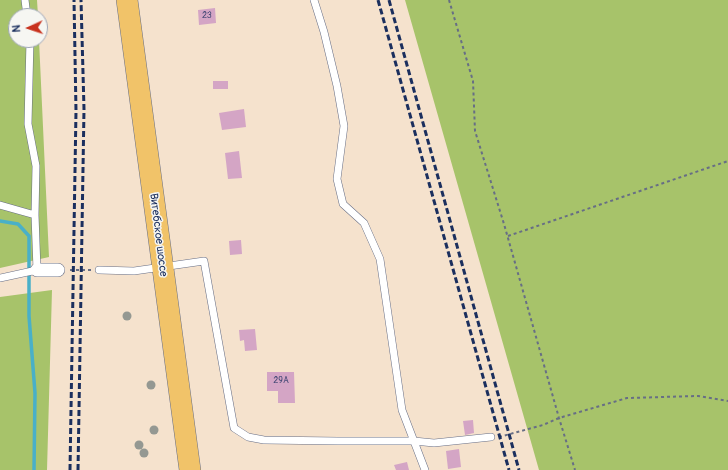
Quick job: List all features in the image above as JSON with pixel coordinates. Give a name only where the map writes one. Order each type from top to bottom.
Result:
[{"type":"main road","name":"Витебское шоссе","points":[[128,0],[162,267],[190,470]]},
{"type":"street","points":[[37,270],[58,270]]},
{"type":"lane","points":[[314,0],[328,47],[344,126],[337,179],[343,204],[364,223],[380,259],[402,410],[425,470]]},
{"type":"lane","points":[[0,278],[37,270],[35,215],[36,166],[28,124],[30,48]]},
{"type":"lane","points":[[0,205],[35,215]]},
{"type":"lane","points":[[99,270],[134,271],[204,261],[234,428],[248,437],[264,440],[414,441],[434,443],[491,437]]},
{"type":"path","points":[[449,0],[473,81],[475,131],[508,236],[575,470]]},
{"type":"path","points":[[508,236],[728,161]]},
{"type":"path","points":[[58,270],[99,270]]},
{"type":"path","points":[[491,437],[509,435],[543,425],[559,418],[627,398],[698,396],[728,401]]},
{"type":"green space","points":[[0,0],[37,0],[38,8],[8,8],[8,48],[39,48],[49,257],[0,268]]},
{"type":"green space","points":[[405,0],[728,0],[728,470],[539,470]]},
{"type":"green space","points":[[52,290],[47,470],[0,470],[0,297]]},
{"type":"building","points":[[215,8],[216,23],[199,25],[198,10]]},
{"type":"building","points":[[213,81],[228,81],[228,89],[213,89]]},
{"type":"building","points":[[244,109],[246,127],[222,130],[219,113]]},
{"type":"building","points":[[239,151],[242,178],[228,179],[225,153]]},
{"type":"building","points":[[241,240],[242,254],[230,255],[229,241]]},
{"type":"building","points":[[255,329],[257,350],[245,351],[244,340],[240,341],[239,330]]},
{"type":"building","points":[[267,372],[294,372],[295,403],[278,403],[278,391],[267,391]]},
{"type":"building","points":[[473,420],[474,433],[465,435],[463,421]]},
{"type":"building","points":[[459,449],[461,467],[448,469],[446,451]]},
{"type":"building","points":[[407,462],[409,470],[396,470],[394,465]]},
{"type":"waterway","points":[[0,221],[18,224],[29,236],[29,316],[35,393],[34,470]]},
{"type":"railway","points":[[70,470],[76,111],[74,0]]},
{"type":"railway","points":[[78,470],[84,109],[81,0]]},
{"type":"railway","points":[[378,0],[509,470]]},
{"type":"railway","points":[[389,0],[519,470]]}]
